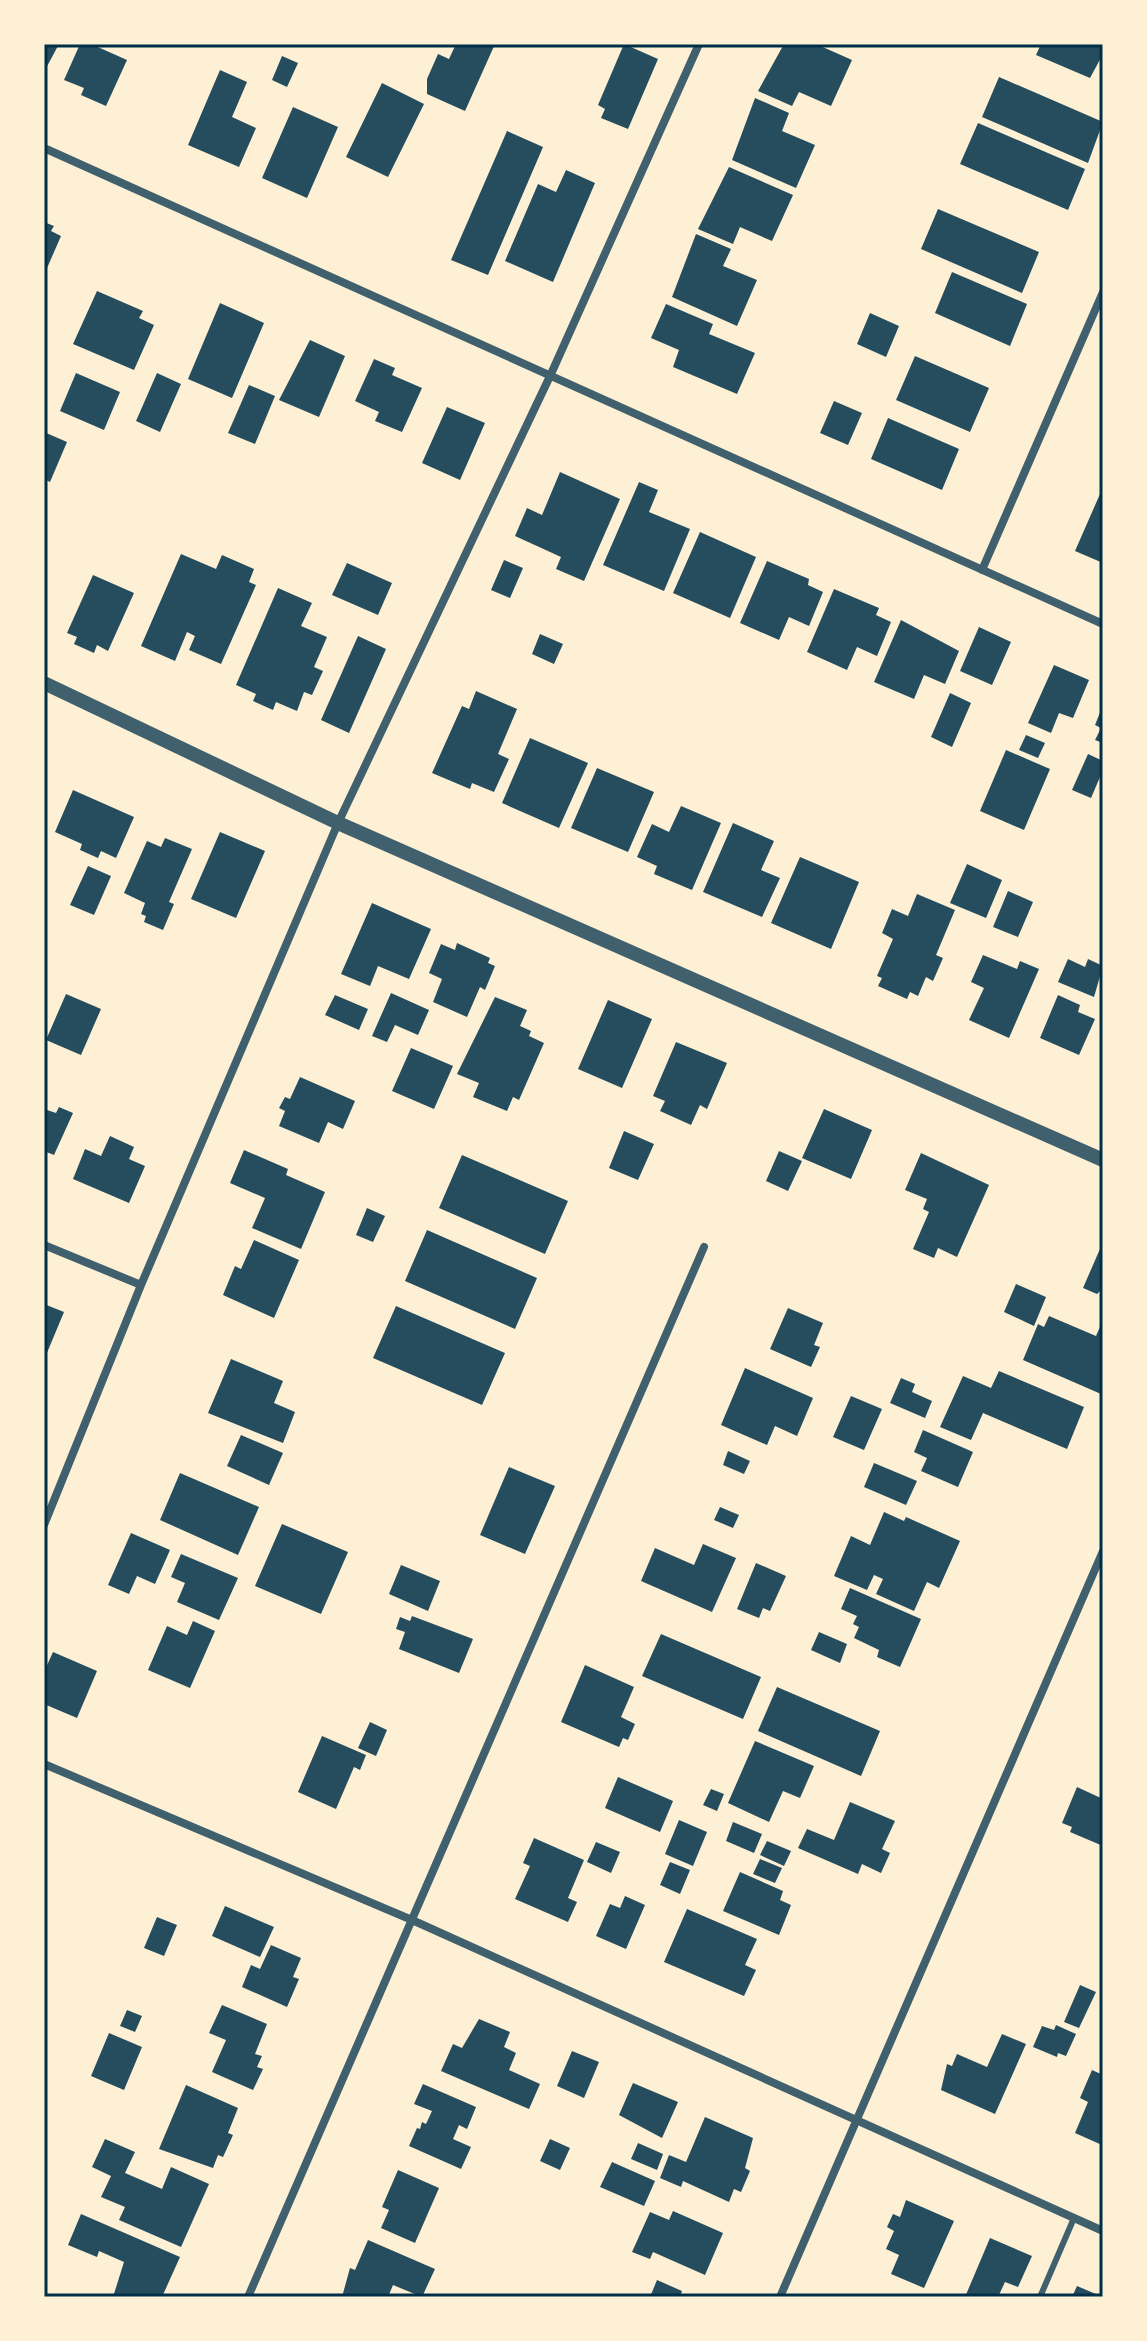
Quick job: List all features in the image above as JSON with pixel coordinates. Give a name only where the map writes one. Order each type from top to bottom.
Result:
[{"type":"street","points":[[44,1525],[141,1285],[338,823],[551,374],[699,44]]},
{"type":"street","points":[[44,148],[1103,624]]},
{"type":"street","points":[[982,570],[1103,292]]},
{"type":"street","points":[[44,683],[338,823],[1103,1160]]},
{"type":"street","points":[[44,1245],[141,1285]]},
{"type":"street","points":[[248,2297],[704,1247]]},
{"type":"street","points":[[780,2297],[1103,1551]]},
{"type":"street","points":[[44,1764],[412,1920],[1103,2231]]},
{"type":"lane","points":[[1040,2297],[1074,2218]]},
{"type":"building","points":[[44,44],[59,44],[44,72]]},
{"type":"building","points":[[80,44],[91,44],[127,60],[106,106],[81,95],[84,88],[64,80]]},
{"type":"building","points":[[456,44],[495,44],[465,111],[427,94],[427,79],[438,54],[449,59]]},
{"type":"building","points":[[624,44],[658,59],[628,129],[601,118],[605,109],[598,105]]},
{"type":"building","points":[[784,44],[816,44],[852,60],[831,106],[799,92],[792,106],[758,91]]},
{"type":"building","points":[[1041,44],[1103,44],[1103,54],[1090,78],[1036,55]]},
{"type":"building","points":[[282,56],[298,63],[287,87],[272,80]]},
{"type":"building","points":[[220,70],[247,82],[232,117],[256,128],[239,167],[188,145]]},
{"type":"building","points":[[999,77],[1103,122],[1088,163],[982,117]]},
{"type":"building","points":[[382,83],[424,104],[388,177],[346,157]]},
{"type":"building","points":[[755,98],[789,113],[782,131],[815,145],[796,188],[732,160]]},
{"type":"building","points":[[293,107],[338,127],[307,198],[262,178]]},
{"type":"building","points":[[978,123],[1085,169],[1068,210],[960,164]]},
{"type":"building","points":[[507,131],[543,147],[488,275],[451,260]]},
{"type":"building","points":[[729,167],[793,195],[772,241],[740,227],[733,244],[698,229]]},
{"type":"building","points":[[566,170],[595,183],[553,282],[505,261],[538,184],[556,192]]},
{"type":"building","points":[[938,209],[1039,252],[1022,293],[921,249]]},
{"type":"building","points":[[44,222],[54,226],[51,231],[61,236],[44,275]]},
{"type":"building","points":[[696,234],[731,249],[723,266],[757,280],[737,326],[672,297]]},
{"type":"building","points":[[952,272],[1027,304],[1010,346],[935,313]]},
{"type":"building","points":[[97,291],[143,311],[139,318],[154,325],[134,370],[73,344]]},
{"type":"building","points":[[220,303],[264,323],[232,398],[188,379]]},
{"type":"building","points":[[666,304],[713,324],[709,334],[755,353],[737,394],[673,367],[679,350],[651,338]]},
{"type":"building","points":[[870,313],[899,326],[886,357],[857,344]]},
{"type":"building","points":[[310,340],[345,356],[319,417],[279,400]]},
{"type":"building","points":[[915,356],[989,388],[970,432],[896,400]]},
{"type":"building","points":[[374,359],[395,368],[392,375],[422,388],[402,432],[375,421],[379,412],[355,401]]},
{"type":"building","points":[[76,373],[120,392],[104,430],[60,411]]},
{"type":"building","points":[[157,373],[181,384],[160,432],[136,421]]},
{"type":"building","points":[[249,385],[275,396],[255,444],[228,433]]},
{"type":"building","points":[[834,401],[862,413],[848,445],[820,433]]},
{"type":"building","points":[[447,407],[485,423],[460,480],[422,463]]},
{"type":"building","points":[[888,418],[959,449],[942,490],[871,459]]},
{"type":"building","points":[[44,432],[67,442],[50,482],[44,479]]},
{"type":"building","points":[[560,472],[620,499],[584,581],[556,569],[561,557],[515,536],[527,508],[542,515]]},
{"type":"building","points":[[639,482],[658,490],[649,512],[690,529],[664,591],[603,565]]},
{"type":"building","points":[[1100,494],[1103,495],[1103,563],[1075,551]]},
{"type":"building","points":[[700,532],[756,557],[730,618],[673,593]]},
{"type":"building","points":[[181,554],[216,569],[222,555],[254,569],[249,582],[256,585],[221,664],[189,650],[195,636],[187,632],[175,661],[141,646]]},
{"type":"building","points":[[504,560],[523,568],[510,598],[491,590]]},
{"type":"building","points":[[767,561],[809,579],[808,585],[823,592],[809,626],[789,617],[779,640],[740,623]]},
{"type":"building","points":[[347,563],[392,583],[378,615],[332,595]]},
{"type":"building","points":[[93,575],[134,593],[108,651],[97,645],[94,653],[74,644],[77,637],[67,633]]},
{"type":"building","points":[[278,588],[312,603],[301,626],[327,637],[314,667],[323,671],[312,695],[304,692],[297,711],[276,702],[273,710],[253,701],[256,694],[236,685]]},
{"type":"building","points":[[834,589],[879,608],[876,615],[891,622],[877,656],[857,647],[847,670],[807,652]]},
{"type":"building","points":[[901,620],[959,651],[945,684],[924,675],[914,699],[874,682]]},
{"type":"building","points":[[979,627],[1011,642],[992,685],[960,671]]},
{"type":"building","points":[[540,634],[563,644],[554,664],[532,654]]},
{"type":"building","points":[[358,636],[386,649],[349,733],[321,720]]},
{"type":"building","points":[[1054,665],[1089,680],[1073,718],[1059,713],[1051,733],[1028,723]]},
{"type":"building","points":[[476,691],[517,709],[498,754],[509,759],[494,792],[472,783],[470,789],[432,773],[462,706],[469,709]]},
{"type":"building","points":[[950,693],[971,703],[952,747],[931,737]]},
{"type":"building","points":[[1103,705],[1103,743],[1095,740],[1101,728],[1095,725]]},
{"type":"building","points":[[1026,735],[1045,743],[1038,758],[1019,750]]},
{"type":"building","points":[[530,738],[588,763],[559,828],[502,803]]},
{"type":"building","points":[[1006,750],[1050,769],[1024,830],[980,811]]},
{"type":"building","points":[[1088,754],[1103,761],[1103,770],[1091,798],[1072,790]]},
{"type":"building","points":[[597,768],[654,792],[628,852],[571,828]]},
{"type":"building","points":[[73,790],[134,817],[116,858],[101,851],[98,858],[80,850],[82,844],[55,832]]},
{"type":"building","points":[[681,806],[721,823],[692,890],[654,874],[657,866],[637,857],[652,824],[669,832]]},
{"type":"building","points":[[733,823],[774,841],[761,870],[780,878],[762,917],[703,892]]},
{"type":"building","points":[[220,832],[265,851],[236,918],[191,899]]},
{"type":"building","points":[[165,838],[192,849],[169,902],[174,904],[163,930],[144,922],[146,916],[141,914],[145,903],[124,893],[147,841],[161,847]]},
{"type":"building","points":[[800,857],[859,882],[831,949],[771,923]]},
{"type":"building","points":[[967,864],[1002,880],[986,918],[950,903]]},
{"type":"building","points":[[88,866],[111,876],[94,915],[70,905]]},
{"type":"building","points":[[1008,891],[1033,902],[1018,937],[993,927]]},
{"type":"building","points":[[917,894],[955,910],[936,955],[943,958],[933,981],[926,977],[918,996],[910,992],[907,999],[878,986],[882,978],[877,976],[893,939],[882,933],[892,909],[908,916]]},
{"type":"building","points":[[372,903],[431,929],[409,979],[378,966],[370,986],[341,974]]},
{"type":"building","points":[[457,943],[490,958],[488,963],[495,966],[485,990],[480,987],[467,1017],[433,1002],[442,979],[429,973],[441,944],[455,950]]},
{"type":"building","points":[[983,955],[1017,969],[1020,961],[1039,969],[1009,1038],[969,1020],[984,988],[971,982]]},
{"type":"building","points":[[1068,959],[1085,967],[1088,959],[1103,966],[1094,997],[1058,982]]},
{"type":"building","points":[[391,993],[429,1010],[418,1035],[395,1025],[387,1042],[372,1036]]},
{"type":"building","points":[[66,994],[101,1009],[81,1055],[46,1040]]},
{"type":"building","points":[[335,995],[368,1009],[359,1030],[325,1015]]},
{"type":"building","points":[[1058,995],[1080,1005],[1078,1012],[1095,1019],[1079,1055],[1040,1038]]},
{"type":"building","points":[[495,997],[527,1010],[520,1026],[531,1031],[529,1036],[544,1043],[519,1100],[513,1097],[507,1111],[473,1097],[479,1083],[457,1074]]},
{"type":"building","points":[[608,1000],[652,1019],[622,1088],[578,1069]]},
{"type":"building","points":[[676,1042],[727,1063],[707,1109],[700,1105],[691,1125],[660,1111],[665,1101],[653,1096]]},
{"type":"building","points":[[411,1048],[453,1066],[434,1109],[392,1091]]},
{"type":"building","points":[[300,1077],[355,1101],[343,1129],[328,1122],[319,1143],[279,1126],[285,1111],[279,1108],[285,1097],[290,1099]]},
{"type":"building","points":[[59,1107],[73,1113],[54,1155],[44,1151],[44,1109],[56,1113]]},
{"type":"building","points":[[824,1109],[872,1130],[851,1179],[802,1158]]},
{"type":"building","points":[[624,1131],[654,1144],[638,1180],[609,1168]]},
{"type":"building","points":[[110,1136],[134,1147],[129,1159],[145,1166],[129,1203],[73,1179],[85,1149],[101,1156]]},
{"type":"building","points":[[244,1150],[288,1169],[286,1175],[325,1192],[301,1249],[252,1228],[265,1198],[230,1183]]},
{"type":"building","points":[[779,1151],[802,1161],[788,1191],[766,1181]]},
{"type":"building","points":[[921,1153],[989,1185],[957,1257],[938,1248],[934,1258],[913,1249],[929,1212],[923,1209],[927,1199],[905,1190]]},
{"type":"building","points":[[462,1155],[568,1201],[545,1254],[439,1208]]},
{"type":"building","points":[[367,1208],[385,1216],[373,1242],[356,1235]]},
{"type":"building","points":[[427,1230],[537,1278],[515,1329],[405,1281]]},
{"type":"building","points":[[254,1240],[299,1260],[274,1318],[223,1295],[235,1266],[241,1269]]},
{"type":"building","points":[[1103,1242],[1103,1288],[1097,1294],[1083,1288]]},
{"type":"building","points":[[1016,1284],[1046,1297],[1034,1326],[1004,1312]]},
{"type":"building","points":[[44,1304],[64,1312],[44,1360]]},
{"type":"building","points":[[396,1306],[505,1353],[482,1405],[373,1358]]},
{"type":"building","points":[[788,1308],[823,1323],[814,1345],[820,1347],[811,1367],[770,1349]]},
{"type":"building","points":[[1049,1316],[1096,1336],[1103,1320],[1101,1394],[1023,1360],[1038,1324],[1044,1327]]},
{"type":"building","points":[[231,1359],[283,1381],[274,1403],[295,1412],[283,1443],[208,1413]]},
{"type":"building","points":[[745,1368],[813,1398],[797,1436],[775,1426],[767,1445],[721,1425]]},
{"type":"building","points":[[999,1371],[1084,1407],[1067,1449],[983,1413],[971,1440],[940,1427],[963,1376],[991,1388]]},
{"type":"building","points":[[901,1378],[915,1384],[912,1392],[932,1401],[925,1418],[890,1403]]},
{"type":"building","points":[[851,1396],[882,1409],[864,1450],[833,1437]]},
{"type":"building","points":[[923,1430],[973,1452],[958,1487],[921,1471],[927,1458],[914,1452]]},
{"type":"building","points":[[241,1435],[283,1453],[269,1485],[227,1466]]},
{"type":"building","points":[[728,1451],[750,1461],[744,1474],[723,1465]]},
{"type":"building","points":[[874,1463],[917,1481],[906,1505],[864,1487]]},
{"type":"building","points":[[509,1467],[555,1486],[525,1554],[480,1535]]},
{"type":"building","points":[[180,1473],[259,1507],[238,1555],[160,1520]]},
{"type":"building","points":[[720,1507],[739,1515],[733,1528],[714,1520]]},
{"type":"building","points":[[884,1512],[904,1521],[906,1517],[960,1541],[939,1588],[927,1582],[914,1611],[876,1594],[883,1579],[874,1575],[867,1590],[834,1576],[851,1536],[870,1545]]},
{"type":"building","points":[[282,1524],[348,1552],[321,1614],[255,1586]]},
{"type":"building","points":[[131,1533],[170,1550],[155,1584],[137,1576],[129,1594],[108,1585]]},
{"type":"building","points":[[703,1544],[736,1558],[712,1612],[641,1581],[655,1548],[694,1565]]},
{"type":"building","points":[[181,1554],[238,1578],[219,1620],[177,1602],[185,1583],[171,1577]]},
{"type":"building","points":[[756,1563],[786,1576],[770,1611],[763,1608],[759,1618],[737,1609]]},
{"type":"building","points":[[401,1565],[440,1581],[428,1611],[389,1594]]},
{"type":"building","points":[[850,1588],[921,1619],[900,1667],[877,1657],[879,1650],[854,1638],[859,1627],[853,1624],[857,1616],[841,1609]]},
{"type":"building","points":[[412,1616],[473,1639],[459,1673],[399,1649],[405,1632],[396,1629],[400,1617],[410,1621]]},
{"type":"building","points":[[193,1621],[215,1631],[190,1688],[148,1670],[167,1626],[187,1635]]},
{"type":"building","points":[[819,1632],[847,1644],[840,1663],[811,1650]]},
{"type":"building","points":[[661,1634],[761,1677],[743,1719],[642,1676]]},
{"type":"building","points":[[53,1652],[97,1671],[77,1718],[44,1704],[44,1672]]},
{"type":"building","points":[[585,1665],[634,1687],[621,1717],[635,1724],[628,1740],[623,1738],[619,1747],[561,1722]]},
{"type":"building","points":[[777,1687],[880,1731],[861,1776],[758,1731]]},
{"type":"building","points":[[370,1722],[387,1730],[376,1756],[358,1748]]},
{"type":"building","points":[[322,1736],[366,1755],[360,1770],[354,1767],[336,1809],[298,1792]]},
{"type":"building","points":[[755,1741],[814,1766],[800,1798],[783,1791],[769,1822],[728,1803]]},
{"type":"building","points":[[618,1777],[673,1801],[660,1832],[605,1808]]},
{"type":"building","points":[[1077,1787],[1103,1799],[1103,1846],[1070,1832],[1072,1827],[1062,1823]]},
{"type":"building","points":[[711,1789],[724,1794],[717,1811],[703,1805]]},
{"type":"building","points":[[850,1802],[895,1821],[882,1849],[890,1853],[881,1873],[862,1864],[858,1874],[798,1848],[807,1829],[834,1840]]},
{"type":"building","points":[[679,1820],[707,1832],[693,1866],[665,1854]]},
{"type":"building","points":[[733,1822],[762,1834],[754,1853],[726,1841]]},
{"type":"building","points":[[534,1838],[584,1860],[568,1898],[577,1902],[568,1922],[515,1899],[530,1866],[523,1863]]},
{"type":"building","points":[[767,1841],[791,1851],[784,1866],[760,1855]]},
{"type":"building","points":[[596,1842],[620,1852],[611,1873],[587,1862]]},
{"type":"building","points":[[760,1859],[782,1868],[775,1883],[753,1874]]},
{"type":"building","points":[[670,1862],[690,1870],[680,1894],[660,1885]]},
{"type":"building","points":[[740,1872],[783,1891],[780,1900],[791,1905],[779,1935],[723,1911]]},
{"type":"building","points":[[625,1896],[645,1905],[626,1949],[596,1936],[610,1904],[620,1908]]},
{"type":"building","points":[[225,1906],[274,1927],[260,1957],[212,1936]]},
{"type":"building","points":[[687,1909],[757,1939],[745,1965],[756,1970],[744,1996],[664,1962]]},
{"type":"building","points":[[157,1917],[177,1925],[164,1956],[144,1948]]},
{"type":"building","points":[[271,1945],[301,1958],[293,1977],[299,1979],[287,2007],[242,1987],[251,1965],[260,1969]]},
{"type":"building","points":[[1080,1985],[1096,1992],[1079,2028],[1064,2022]]},
{"type":"building","points":[[222,2005],[267,2024],[255,2054],[262,2056],[257,2067],[263,2069],[253,2090],[212,2072],[226,2040],[209,2033]]},
{"type":"building","points":[[127,2010],[142,2016],[135,2032],[120,2026]]},
{"type":"building","points":[[479,2019],[510,2032],[504,2047],[516,2053],[509,2070],[540,2084],[529,2109],[441,2071],[453,2044],[462,2048]]},
{"type":"building","points":[[1056,2025],[1076,2034],[1066,2056],[1058,2053],[1057,2057],[1033,2047],[1042,2026],[1054,2030]]},
{"type":"building","points":[[109,2033],[142,2047],[124,2090],[91,2076]]},
{"type":"building","points":[[1002,2034],[1026,2044],[995,2114],[941,2090],[947,2064],[952,2066],[957,2054],[987,2067]]},
{"type":"building","points":[[572,2051],[599,2062],[584,2098],[557,2086]]},
{"type":"building","points":[[1092,2070],[1103,2075],[1102,2145],[1075,2133],[1088,2102],[1080,2098]]},
{"type":"building","points":[[633,2083],[678,2102],[662,2138],[619,2115]]},
{"type":"building","points":[[423,2084],[476,2107],[467,2129],[459,2125],[453,2139],[471,2147],[461,2169],[409,2146],[417,2128],[420,2129],[422,2122],[426,2124],[432,2111],[414,2104]]},
{"type":"building","points":[[186,2085],[238,2108],[228,2133],[233,2135],[223,2157],[218,2155],[213,2168],[159,2149]]},
{"type":"building","points":[[705,2117],[753,2138],[745,2168],[750,2171],[741,2192],[734,2189],[729,2202],[683,2181],[681,2187],[660,2178],[669,2155],[686,2162]]},
{"type":"building","points":[[105,2139],[135,2152],[125,2173],[162,2189],[171,2167],[209,2184],[181,2247],[119,2220],[125,2207],[101,2197],[111,2176],[92,2167]]},
{"type":"building","points":[[550,2139],[570,2148],[560,2170],[540,2161]]},
{"type":"building","points":[[638,2143],[663,2154],[657,2170],[631,2159]]},
{"type":"building","points":[[612,2162],[655,2181],[644,2206],[600,2187]]},
{"type":"building","points":[[398,2170],[439,2188],[415,2243],[381,2228],[389,2210],[382,2207]]},
{"type":"building","points":[[906,2200],[954,2221],[924,2288],[891,2274],[899,2255],[886,2249],[894,2231],[887,2227],[893,2214],[900,2217]]},
{"type":"building","points":[[673,2211],[723,2233],[705,2275],[653,2252],[650,2259],[632,2252],[650,2212],[669,2220]]},
{"type":"building","points":[[81,2214],[180,2257],[162,2297],[113,2297],[124,2262],[99,2251],[97,2257],[68,2245]]},
{"type":"building","points":[[990,2238],[1032,2256],[1018,2287],[1005,2282],[998,2297],[965,2297]]},
{"type":"building","points":[[368,2240],[435,2269],[422,2297],[393,2285],[388,2297],[342,2297],[350,2268],[355,2270]]},
{"type":"building","points":[[657,2280],[682,2291],[680,2297],[650,2297]]},
{"type":"building","points":[[1077,2286],[1103,2297],[1072,2297]]}]
